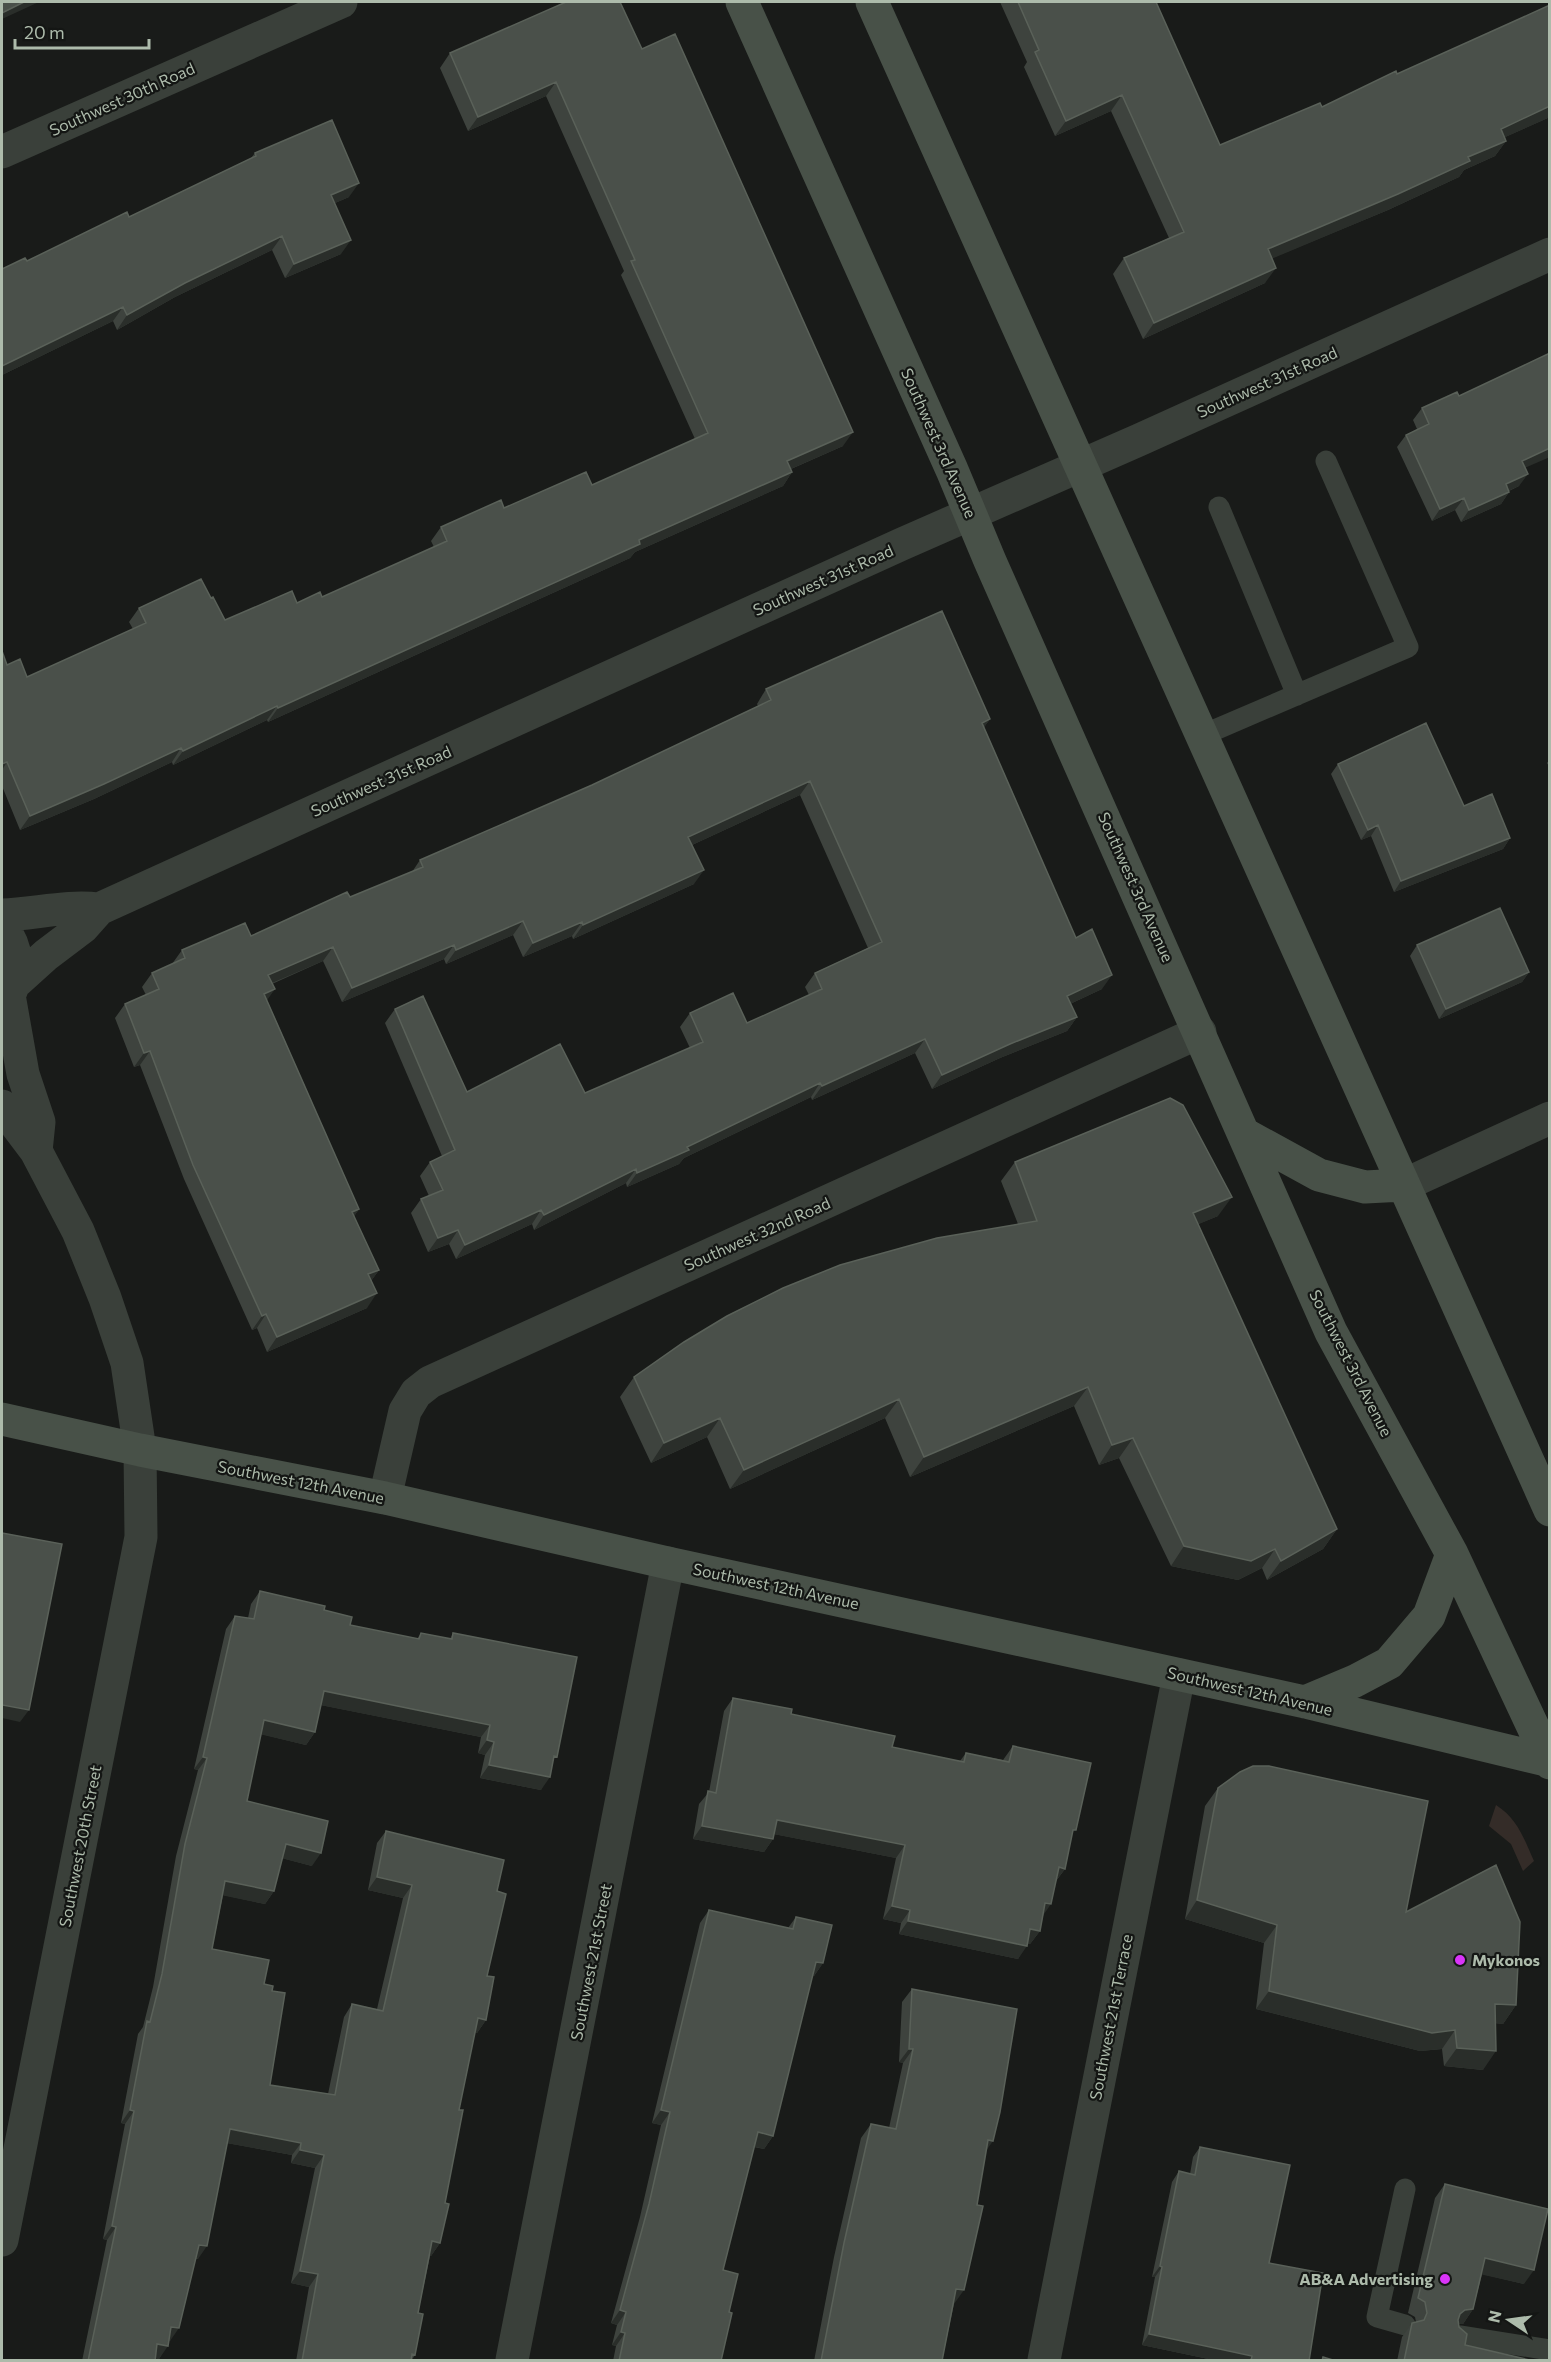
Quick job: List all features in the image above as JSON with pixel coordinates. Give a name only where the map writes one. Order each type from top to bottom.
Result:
[{"type":"main road","name":"Southwest 3rd Avenue","points":[[742,2],[1332,1332],[1452,1554],[1549,1762]]},
{"type":"main road","points":[[872,2],[1550,1510]]},
{"type":"main road","points":[[1246,1135],[1318,1175],[1365,1187],[1404,1185]]},
{"type":"main road","name":"Southwest 12th Avenue","points":[[2,1419],[140,1450],[385,1498],[668,1563],[1179,1674],[1305,1702],[1549,1762]]},
{"type":"main road","points":[[1305,1702],[1354,1682],[1389,1663],[1429,1616],[1452,1554]]},
{"type":"street","name":"Southwest 30th Road","points":[[2,152],[341,2]]},
{"type":"street","name":"Southwest 31st Road","points":[[8,994],[46,955],[83,927],[99,909],[1550,254]]},
{"type":"street","name":"Southwest 31st Road","points":[[2,915],[43,912],[76,906],[99,909]]},
{"type":"street","points":[[2,927],[13,945],[16,964],[8,994],[23,1074],[39,1122],[36,1151]]},
{"type":"street","name":"Southwest 32nd Road","points":[[385,1498],[405,1411],[416,1393],[430,1382],[1200,1032]]},
{"type":"street","name":"Southwest 20th Street","points":[[2,1106],[36,1151],[78,1231],[128,1362],[140,1450],[141,1537],[2,2240]]},
{"type":"street","points":[[1404,1185],[1550,1118]]},
{"type":"street","name":"Southwest 21st Street","points":[[512,2361],[668,1563]]},
{"type":"street","name":"Southwest 21st Terrace","points":[[1044,2361],[1179,1674]]},
{"type":"lane","points":[[1203,735],[1408,647],[1326,461]]},
{"type":"lane","points":[[1219,507],[1297,694]]},
{"type":"lane","points":[[1405,2189],[1377,2317],[1405,2325]]},
{"type":"lane","points":[[1460,2336],[1550,2350]]},
{"type":"shaded area","points":[[1496,1805],[1515,1823],[1534,1861],[1523,1871],[1511,1844],[1489,1826]]},
{"type":"building","points":[[2,2],[24,2],[2,13]]},
{"type":"building","points":[[566,2],[620,2],[642,49],[675,34],[853,432],[787,461],[792,472],[639,540],[640,544],[278,708],[277,706],[183,751],[181,748],[30,816],[7,762],[2,764],[2,651],[7,665],[20,659],[27,677],[146,623],[139,608],[201,579],[225,620],[292,591],[297,603],[320,592],[322,597],[447,541],[441,527],[501,500],[504,508],[586,472],[592,485],[708,433],[631,261],[635,260],[556,82],[478,117],[450,53]]},
{"type":"building","points":[[1018,2],[1156,2],[1220,145],[1320,103],[1322,107],[1396,71],[1397,74],[1550,5],[1550,106],[1501,129],[1506,141],[1468,157],[1470,161],[1268,249],[1276,268],[1154,323],[1124,258],[1184,232],[1122,95],[1066,121],[1035,52],[1039,50]]},
{"type":"building","points":[[332,120],[359,183],[331,195],[351,240],[294,264],[282,236],[185,283],[127,315],[123,307],[2,366],[2,269],[25,258],[27,261],[127,212],[129,217],[256,156],[255,153]]},
{"type":"building","points":[[1550,353],[1550,448],[1522,461],[1528,474],[1506,484],[1509,492],[1469,510],[1464,498],[1440,509],[1406,435],[1429,424],[1422,408],[1457,392],[1459,396]]},
{"type":"building","points":[[942,611],[990,719],[982,723],[1076,938],[1092,929],[1112,975],[1067,996],[1077,1017],[942,1075],[925,1039],[822,1086],[820,1083],[687,1147],[689,1150],[637,1173],[636,1169],[544,1215],[541,1210],[465,1245],[458,1230],[438,1238],[421,1199],[443,1190],[430,1162],[455,1150],[395,1009],[423,996],[467,1092],[560,1044],[585,1093],[703,1042],[690,1013],[733,993],[747,1023],[822,989],[815,973],[882,942],[810,781],[688,837],[704,870],[583,925],[582,922],[533,943],[523,921],[456,950],[454,945],[352,988],[333,947],[268,975],[275,989],[264,994],[359,1209],[352,1212],[379,1270],[368,1274],[377,1293],[277,1337],[266,1314],[262,1316],[193,1165],[150,1051],[144,1053],[125,1004],[159,989],[152,973],[185,958],[182,950],[245,923],[251,936],[347,892],[350,897],[423,867],[420,860],[592,785],[771,700],[766,689]]},
{"type":"building","points":[[1426,723],[1464,806],[1492,794],[1510,838],[1401,881],[1378,825],[1368,830],[1338,764]]},
{"type":"building","points":[[1500,908],[1529,972],[1446,1009],[1417,945]]},
{"type":"building","points":[[1170,1098],[1183,1105],[1232,1197],[1193,1213],[1337,1529],[1281,1561],[1275,1549],[1251,1561],[1184,1546],[1133,1438],[1112,1445],[1088,1387],[924,1457],[899,1399],[744,1470],[720,1418],[664,1443],[634,1377],[684,1342],[727,1316],[783,1288],[840,1265],[937,1238],[1037,1221],[1015,1162]]},
{"type":"building","points":[[2,1533],[62,1544],[29,1710],[2,1705]]},
{"type":"building","points":[[260,1591],[325,1606],[324,1610],[352,1617],[350,1625],[419,1639],[421,1633],[452,1639],[453,1633],[577,1657],[557,1757],[554,1756],[550,1777],[489,1765],[494,1742],[487,1740],[490,1725],[324,1691],[315,1732],[264,1720],[247,1801],[328,1821],[321,1853],[286,1844],[274,1891],[225,1881],[212,1949],[269,1960],[264,1984],[273,1986],[272,1991],[285,1993],[270,2085],[335,2095],[352,2004],[383,2011],[412,1885],[377,1877],[386,1831],[504,1860],[497,1891],[506,1894],[487,1976],[494,1977],[486,2020],[478,2018],[459,2110],[463,2110],[445,2203],[449,2204],[440,2243],[432,2241],[418,2313],[423,2314],[415,2355],[412,2354],[411,2361],[302,2361],[318,2274],[300,2271],[324,2155],[300,2150],[301,2143],[230,2129],[207,2246],[199,2245],[179,2328],[171,2327],[168,2346],[157,2344],[155,2361],[88,2361],[116,2227],[112,2226],[134,2111],[130,2110],[147,2021],[150,2022],[162,1974],[185,1844],[207,1758],[203,1757],[235,1616],[254,1619]]},
{"type":"building","points":[[733,1698],[792,1709],[791,1714],[895,1736],[892,1747],[964,1762],[966,1753],[1009,1762],[1013,1746],[1091,1763],[1065,1869],[1059,1867],[1051,1904],[1045,1903],[1040,1931],[1030,1929],[1027,1946],[908,1921],[910,1910],[892,1906],[905,1845],[777,1820],[773,1839],[702,1826],[708,1791],[716,1793]]},
{"type":"building","points":[[1253,1766],[1269,1766],[1428,1801],[1406,1912],[1496,1865],[1520,1922],[1516,2005],[1495,2004],[1496,2051],[1457,2048],[1455,2030],[1432,2033],[1269,1991],[1277,1925],[1197,1900],[1218,1788],[1240,1772]]},
{"type":"building","points":[[709,1910],[793,1929],[796,1917],[832,1925],[823,1963],[816,1962],[773,2136],[758,2132],[723,2270],[738,2274],[721,2361],[619,2361],[625,2333],[621,2332],[626,2312],[620,2310],[649,2204],[670,2112],[661,2110]]},
{"type":"building","points":[[912,1989],[1017,2009],[1000,2112],[993,2141],[988,2140],[977,2205],[983,2206],[964,2290],[956,2289],[942,2361],[821,2361],[844,2243],[871,2124],[896,2129],[913,2049],[909,2049]]},
{"type":"building","points":[[1200,2147],[1290,2165],[1269,2263],[1323,2273],[1309,2361],[1251,2361],[1252,2356],[1149,2334],[1179,2171],[1195,2175]]},
{"type":"building","name":"AB&A Advertising","points":[[1445,2184],[1548,2209],[1534,2270],[1485,2258],[1473,2309],[1465,2310],[1460,2314],[1458,2320],[1459,2327],[1467,2334],[1465,2345],[1534,2361],[1404,2361],[1412,2323],[1424,2320],[1427,2313],[1425,2302],[1418,2298]]},
{"type":"building","points":[[1323,2357],[1336,2361],[1322,2361]]},
{"type":"place","name":"Mykonos","points":[[1460,1960]]},
{"type":"place","name":"AB&A Advertising","points":[[1445,2279]]}]
